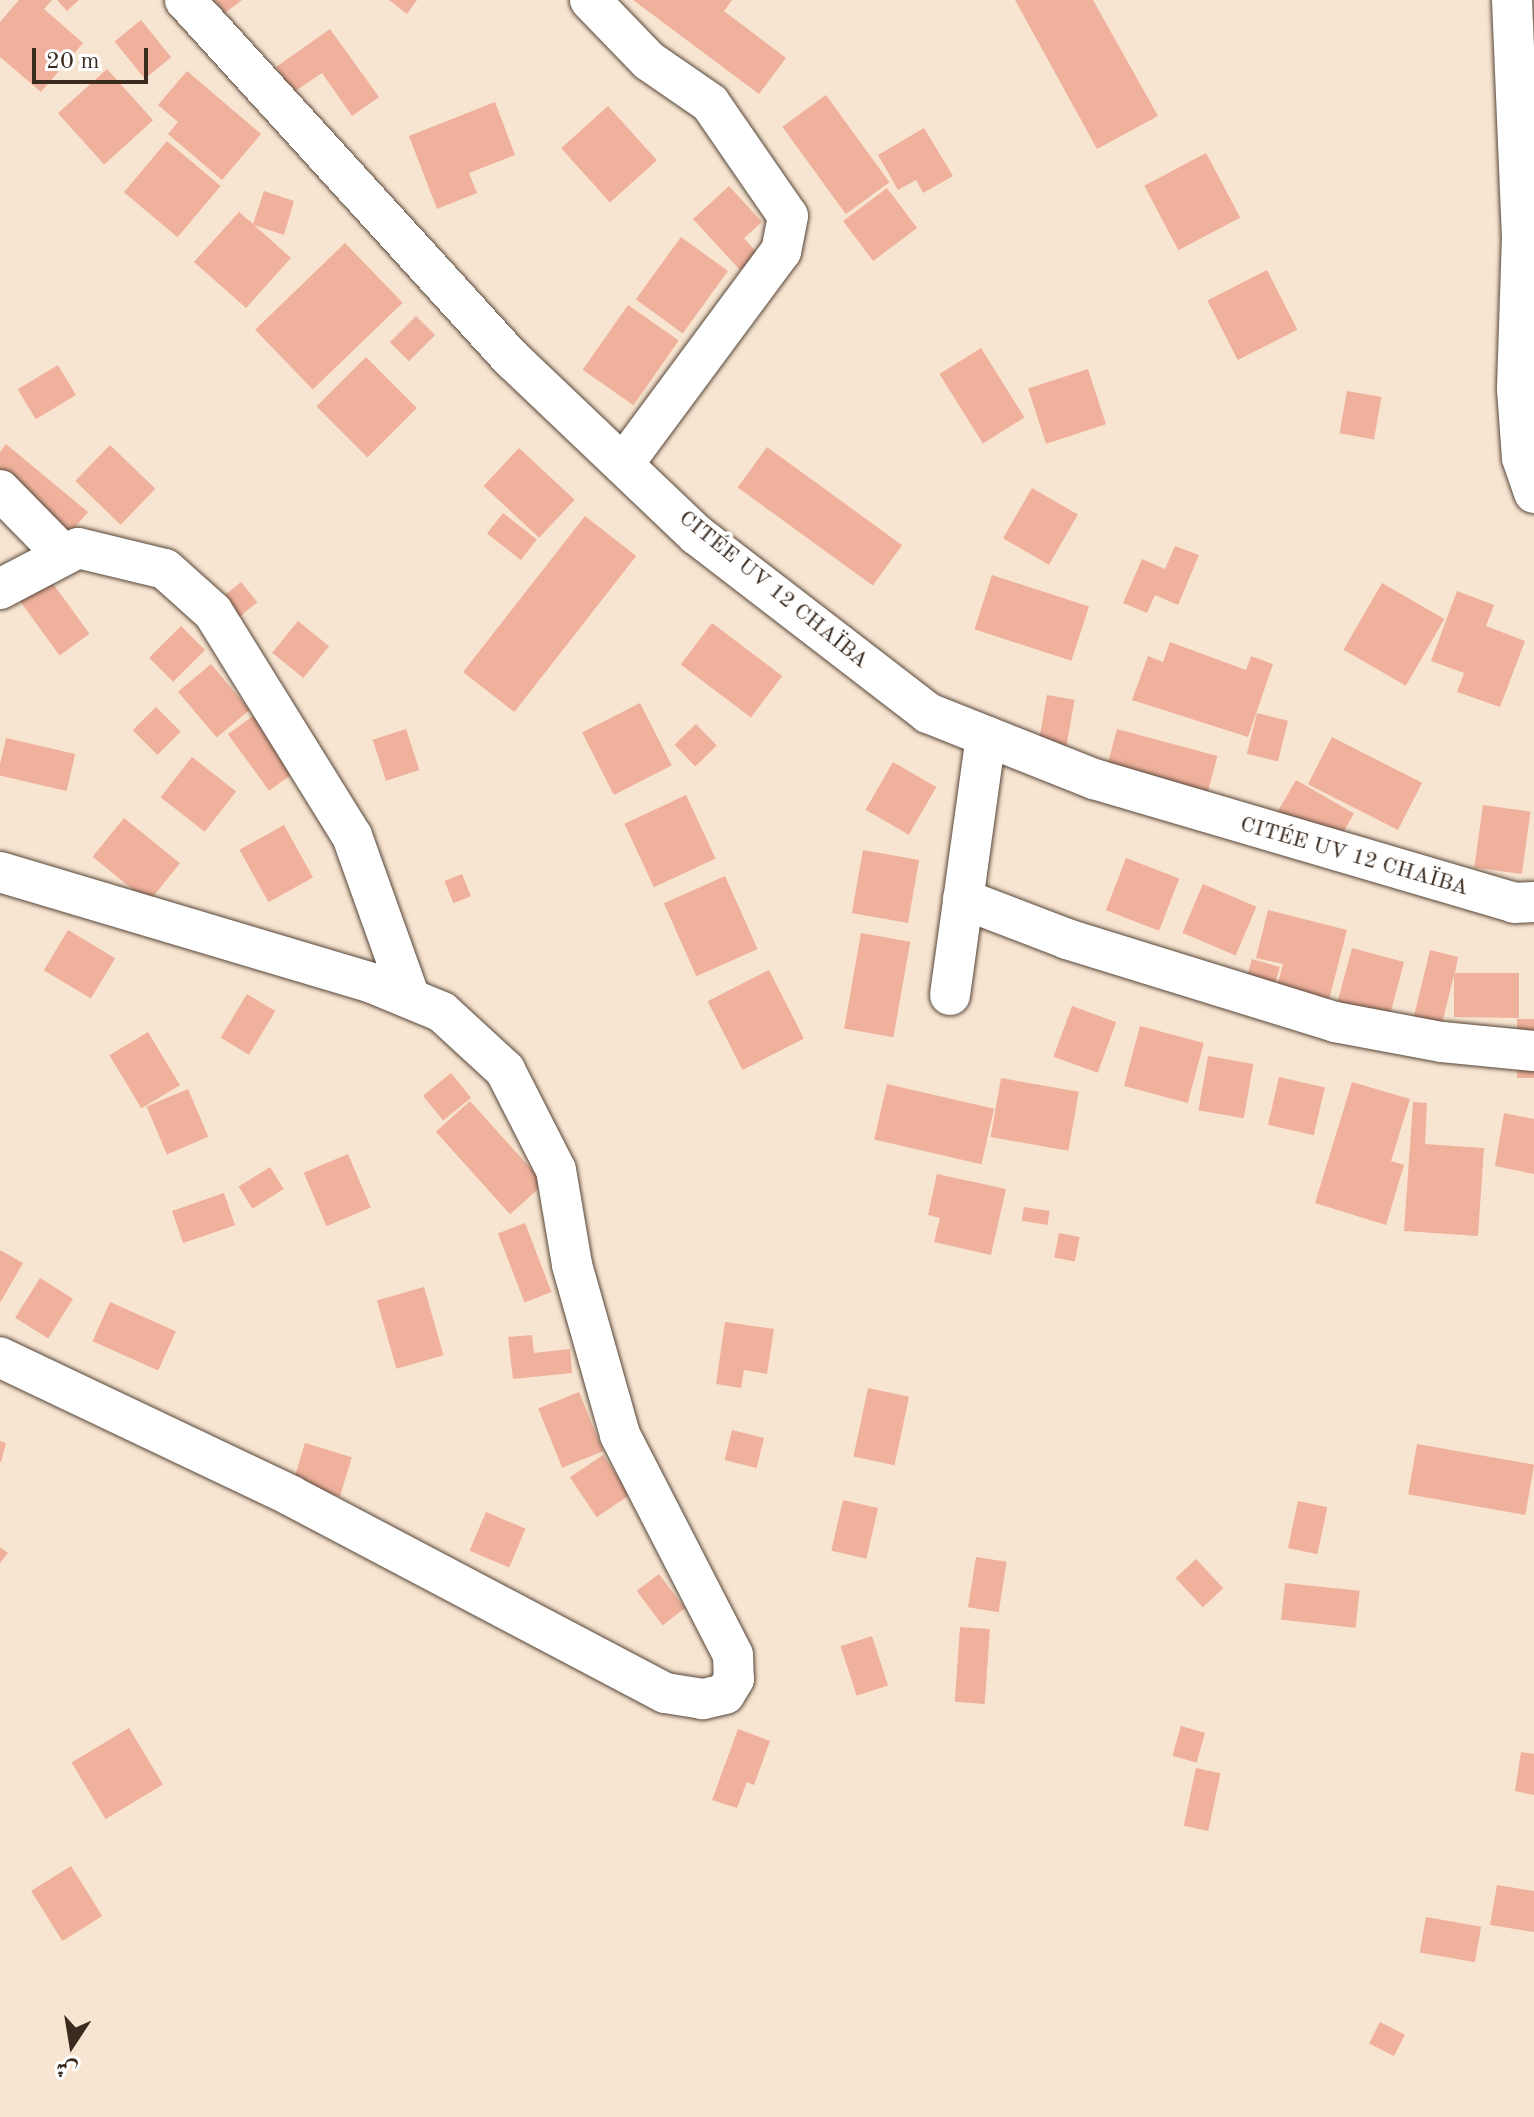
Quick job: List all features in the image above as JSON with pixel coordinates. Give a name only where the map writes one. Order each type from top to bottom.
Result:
[{"type":"street","name":"CITÉE UV 12 CHAÏBA","points":[[185,0],[512,359],[697,535],[928,713],[1094,779],[1514,903],[1534,902]]},
{"type":"street","points":[[590,0],[649,61],[710,103],[788,216],[781,251],[624,463]]},
{"type":"street","points":[[1512,0],[1527,168],[1517,389],[1522,458],[1534,493]]},
{"type":"street","points":[[0,490],[63,554]]},
{"type":"street","points":[[0,589],[78,548],[165,569],[213,612],[352,836],[410,998]]},
{"type":"street","points":[[950,995],[986,736]]},
{"type":"street","points":[[0,872],[410,998],[442,1012],[505,1070],[556,1170],[600,1375],[648,1499],[686,1557],[733,1655],[734,1679],[725,1694],[703,1699],[665,1693],[290,1495],[0,1357]]},
{"type":"street","points":[[963,899],[1080,943],[1335,1022],[1442,1042],[1534,1051]]},
{"type":"building","points":[[19,0],[52,0],[44,9],[83,43],[41,92],[0,57],[0,22]]},
{"type":"building","points":[[57,0],[79,0],[67,11]]},
{"type":"building","points":[[214,0],[242,0],[225,13]]},
{"type":"building","points":[[389,0],[417,0],[407,14]]},
{"type":"building","points":[[633,0],[732,0],[724,11],[786,58],[759,94]]},
{"type":"building","points":[[1015,0],[1093,0],[1158,116],[1097,149]]},
{"type":"building","points":[[141,20],[171,57],[145,79],[115,41]]},
{"type":"building","points":[[330,29],[379,97],[352,116],[322,73],[294,92],[276,67]]},
{"type":"building","points":[[107,69],[153,120],[104,164],[58,113]]},
{"type":"building","points":[[187,71],[261,134],[222,180],[168,134],[178,122],[158,105]]},
{"type":"building","points":[[826,95],[889,182],[846,214],[782,127]]},
{"type":"building","points":[[495,102],[515,155],[469,173],[477,193],[437,209],[409,136]]},
{"type":"building","points":[[608,106],[657,160],[610,202],[561,148]]},
{"type":"building","points":[[924,128],[953,176],[923,193],[916,180],[898,190],[878,155]]},
{"type":"building","points":[[167,141],[221,186],[178,237],[124,192]]},
{"type":"building","points":[[1206,153],[1240,217],[1178,250],[1144,186]]},
{"type":"building","points":[[729,186],[762,222],[744,238],[758,254],[740,270],[693,219]]},
{"type":"building","points":[[887,188],[917,228],[873,261],[843,221]]},
{"type":"building","points":[[264,191],[294,201],[284,235],[254,225],[291,258],[246,308],[194,262],[239,212],[253,224]]},
{"type":"building","points":[[681,237],[728,271],[683,333],[636,299]]},
{"type":"building","points":[[345,243],[403,303],[313,390],[255,330]]},
{"type":"building","points":[[1267,270],[1297,330],[1238,360],[1207,300]]},
{"type":"building","points":[[628,305],[679,341],[633,405],[583,370]]},
{"type":"building","points":[[416,316],[435,335],[409,361],[390,342]]},
{"type":"building","points":[[981,348],[1024,418],[983,444],[939,374]]},
{"type":"building","points":[[366,357],[417,408],[367,457],[317,406]]},
{"type":"building","points":[[58,365],[76,395],[36,419],[18,389]]},
{"type":"building","points":[[1088,369],[1106,424],[1046,444],[1028,388]]},
{"type":"building","points":[[1347,391],[1381,397],[1374,439],[1340,433]]},
{"type":"building","points":[[6,444],[88,512],[66,538],[0,483],[0,452]]},
{"type":"building","points":[[110,445],[155,489],[121,525],[75,481]]},
{"type":"building","points":[[767,447],[902,545],[873,586],[738,487]]},
{"type":"building","points":[[519,448],[575,500],[539,538],[484,486]]},
{"type":"building","points":[[1032,488],[1078,514],[1049,565],[1003,538]]},
{"type":"building","points":[[503,513],[537,539],[521,560],[487,533]]},
{"type":"building","points":[[585,516],[636,556],[514,712],[463,672]]},
{"type":"building","points":[[1175,546],[1199,555],[1178,605],[1155,595],[1147,613],[1123,603],[1142,559],[1165,569]]},
{"type":"building","points":[[46,574],[89,634],[60,656],[16,596]]},
{"type":"building","points":[[992,575],[1089,607],[1071,661],[974,629]]},
{"type":"building","points":[[241,582],[257,602],[233,622],[217,602]]},
{"type":"building","points":[[1382,583],[1444,619],[1406,686],[1344,650]]},
{"type":"building","points":[[1457,591],[1494,605],[1486,626],[1525,641],[1500,707],[1457,692],[1464,673],[1431,661]]},
{"type":"building","points":[[298,621],[329,646],[303,678],[272,653]]},
{"type":"building","points":[[712,623],[782,676],[751,717],[681,665]]},
{"type":"building","points":[[181,626],[205,650],[173,682],[149,658]]},
{"type":"building","points":[[1170,642],[1246,670],[1251,656],[1273,664],[1248,737],[1132,700],[1148,656],[1163,662]]},
{"type":"building","points":[[211,664],[250,710],[217,738],[178,692]]},
{"type":"building","points":[[1047,695],[1075,700],[1061,780],[1033,775]]},
{"type":"building","points":[[640,703],[672,765],[614,795],[582,733]]},
{"type":"building","points":[[156,707],[181,732],[157,755],[133,730]]},
{"type":"building","points":[[257,713],[298,770],[269,791],[228,734]]},
{"type":"building","points":[[1257,713],[1288,721],[1278,761],[1247,754]]},
{"type":"building","points":[[696,724],[717,746],[695,766],[674,745]]},
{"type":"building","points":[[406,729],[419,770],[386,781],[373,740]]},
{"type":"building","points":[[1117,729],[1217,756],[1203,808],[1103,781]]},
{"type":"building","points":[[1332,737],[1422,783],[1398,830],[1308,784]]},
{"type":"building","points":[[6,738],[75,754],[67,791],[0,776]]},
{"type":"building","points":[[192,757],[236,791],[205,832],[161,797]]},
{"type":"building","points":[[893,762],[936,787],[909,835],[866,810]]},
{"type":"building","points":[[1296,780],[1354,813],[1326,862],[1268,828]]},
{"type":"building","points":[[686,795],[716,858],[654,887],[624,824]]},
{"type":"building","points":[[1483,805],[1531,812],[1522,874],[1474,867]]},
{"type":"building","points":[[124,818],[180,863],[148,902],[93,857]]},
{"type":"building","points":[[284,825],[313,877],[268,902],[239,850]]},
{"type":"building","points":[[863,850],[919,860],[908,923],[852,913]]},
{"type":"building","points":[[1126,858],[1179,878],[1159,931],[1106,910]]},
{"type":"building","points":[[462,874],[471,896],[453,903],[444,881]]},
{"type":"building","points":[[725,876],[758,949],[696,976],[664,903]]},
{"type":"building","points":[[1203,884],[1256,907],[1236,955],[1182,933]]},
{"type":"building","points":[[1268,910],[1347,930],[1323,1023],[1271,1009],[1283,964],[1256,958]]},
{"type":"building","points":[[68,930],[115,958],[91,999],[44,970]]},
{"type":"building","points":[[861,933],[910,942],[893,1037],[844,1029]]},
{"type":"building","points":[[1352,948],[1404,962],[1389,1017],[1337,1003]]},
{"type":"building","points":[[1430,950],[1458,957],[1455,973],[1519,973],[1519,1018],[1454,1017],[1454,975],[1436,1048],[1408,1041]]},
{"type":"building","points":[[1252,959],[1280,967],[1270,1001],[1242,993]]},
{"type":"building","points":[[769,970],[804,1039],[742,1070],[708,1001]]},
{"type":"building","points":[[247,994],[275,1011],[249,1055],[221,1038]]},
{"type":"building","points":[[1072,1006],[1116,1022],[1098,1073],[1054,1057]]},
{"type":"building","points":[[1517,1019],[1534,1019],[1534,1078],[1517,1078]]},
{"type":"building","points":[[1140,1026],[1204,1043],[1188,1103],[1124,1086]]},
{"type":"building","points":[[148,1032],[180,1085],[141,1108],[109,1055]]},
{"type":"building","points":[[1208,1056],[1253,1064],[1244,1118],[1198,1110]]},
{"type":"building","points":[[451,1073],[471,1098],[443,1121],[423,1096]]},
{"type":"building","points":[[1279,1077],[1325,1088],[1314,1135],[1268,1125]]},
{"type":"building","points":[[1001,1078],[1079,1092],[1068,1151],[991,1137]]},
{"type":"building","points":[[1352,1082],[1410,1099],[1391,1161],[1404,1165],[1386,1225],[1315,1203]]},
{"type":"building","points":[[887,1084],[994,1109],[981,1164],[874,1140]]},
{"type":"building","points":[[188,1089],[208,1137],[167,1154],[147,1107]]},
{"type":"building","points":[[470,1101],[544,1183],[510,1214],[436,1132]]},
{"type":"building","points":[[1413,1102],[1427,1103],[1425,1144],[1484,1148],[1478,1236],[1404,1231]]},
{"type":"building","points":[[1504,1113],[1534,1119],[1534,1174],[1495,1166]]},
{"type":"building","points":[[348,1154],[371,1207],[326,1226],[304,1173]]},
{"type":"building","points":[[270,1167],[284,1189],[252,1209],[239,1187]]},
{"type":"building","points":[[937,1174],[1006,1189],[991,1255],[934,1242],[940,1218],[928,1215]]},
{"type":"building","points":[[224,1193],[235,1225],[183,1243],[172,1211]]},
{"type":"building","points":[[1024,1207],[1050,1211],[1047,1225],[1022,1221]]},
{"type":"building","points":[[525,1223],[552,1292],[524,1302],[498,1233]]},
{"type":"building","points":[[1059,1233],[1080,1237],[1075,1262],[1054,1258]]},
{"type":"building","points":[[0,1250],[23,1263],[0,1303]]},
{"type":"building","points":[[40,1278],[73,1299],[48,1339],[15,1318]]},
{"type":"building","points":[[424,1287],[444,1355],[396,1369],[377,1301]]},
{"type":"building","points":[[110,1302],[176,1331],[158,1371],[93,1341]]},
{"type":"building","points":[[725,1322],[774,1329],[767,1374],[744,1370],[741,1388],[716,1384]]},
{"type":"building","points":[[532,1335],[534,1353],[570,1349],[572,1373],[513,1379],[508,1337]]},
{"type":"building","points":[[868,1388],[909,1397],[895,1465],[853,1456]]},
{"type":"building","points":[[579,1392],[603,1451],[562,1468],[538,1408]]},
{"type":"building","points":[[732,1430],[764,1438],[757,1468],[725,1460]]},
{"type":"building","points":[[0,1441],[6,1443],[1,1462],[0,1462]]},
{"type":"building","points":[[305,1443],[352,1457],[340,1497],[293,1482]]},
{"type":"building","points":[[1417,1444],[1534,1465],[1525,1515],[1408,1494]]},
{"type":"building","points":[[603,1455],[630,1495],[597,1517],[570,1477]]},
{"type":"building","points":[[843,1500],[878,1508],[866,1559],[831,1551]]},
{"type":"building","points":[[1298,1501],[1327,1507],[1317,1554],[1288,1548]]},
{"type":"building","points":[[486,1512],[526,1529],[509,1567],[470,1551]]},
{"type":"building","points":[[0,1547],[8,1553],[0,1563]]},
{"type":"building","points":[[976,1557],[1007,1562],[999,1612],[968,1607]]},
{"type":"building","points":[[1196,1559],[1223,1588],[1203,1607],[1176,1578]]},
{"type":"building","points":[[659,1574],[685,1608],[663,1625],[637,1591]]},
{"type":"building","points":[[1285,1583],[1360,1591],[1356,1628],[1281,1620]]},
{"type":"building","points":[[960,1627],[990,1629],[985,1704],[955,1702]]},
{"type":"building","points":[[872,1636],[888,1685],[857,1696],[841,1646]]},
{"type":"building","points":[[1181,1726],[1205,1733],[1196,1763],[1172,1756]]},
{"type":"building","points":[[129,1728],[163,1785],[106,1819],[72,1763]]},
{"type":"building","points":[[738,1729],[770,1741],[754,1785],[747,1782],[737,1808],[712,1800]]},
{"type":"building","points":[[1521,1752],[1534,1754],[1534,1795],[1515,1791]]},
{"type":"building","points":[[1196,1768],[1220,1773],[1208,1831],[1184,1826]]},
{"type":"building","points":[[71,1866],[102,1916],[62,1941],[31,1891]]},
{"type":"building","points":[[1497,1885],[1534,1891],[1534,1932],[1490,1925]]},
{"type":"building","points":[[1426,1917],[1481,1927],[1475,1962],[1420,1952]]},
{"type":"building","points":[[1380,2022],[1405,2035],[1394,2056],[1369,2043]]}]
